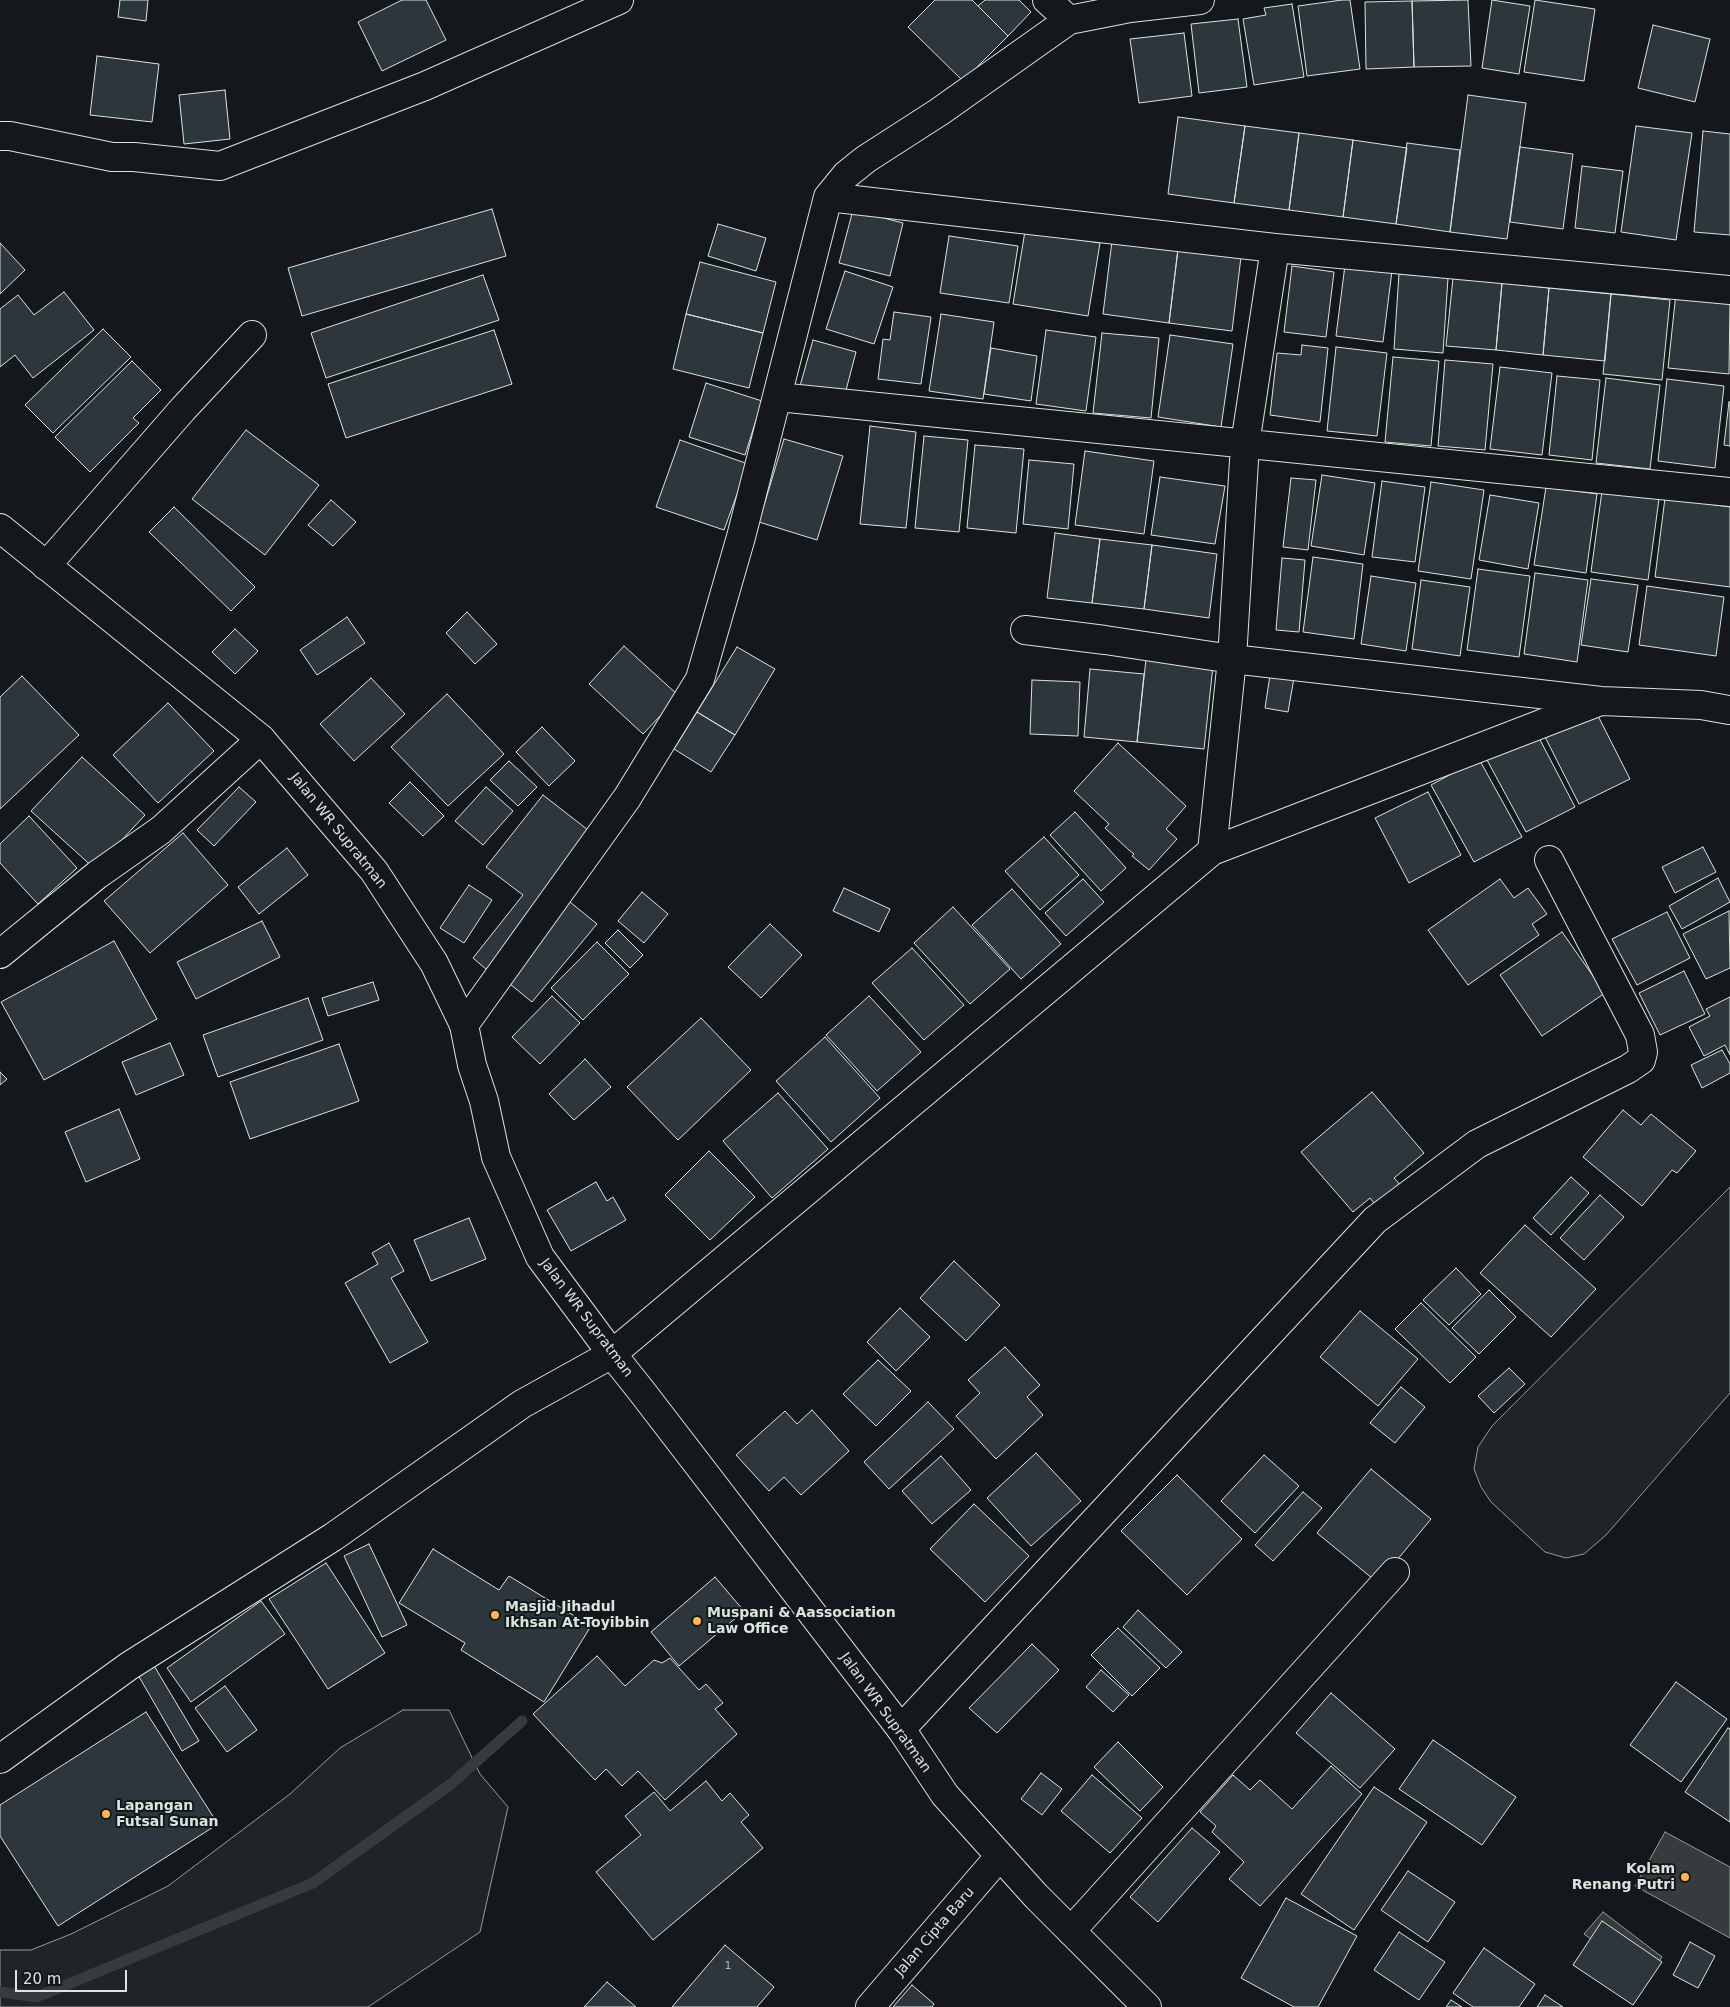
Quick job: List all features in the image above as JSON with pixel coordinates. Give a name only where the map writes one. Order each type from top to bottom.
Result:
[{"type":"main road","points":[[0,136],[10,136],[112,157],[134,157],[220,166],[424,86],[619,0]]},
{"type":"main road","points":[[1047,0],[1069,20]]},
{"type":"main road","points":[[464,1025],[627,798],[700,679],[741,538],[828,197],[846,175],[866,159],[939,112],[1069,20],[1130,8],[1200,0]]},
{"type":"main road","points":[[828,197],[1275,248],[1730,290]]},
{"type":"main road","points":[[1212,851],[1232,659],[1244,444],[1275,248]]},
{"type":"main road","points":[[46,566],[183,409],[252,335]]},
{"type":"main road","points":[[778,397],[1730,492]]},
{"type":"main road","name":"Jalan WR Supratman","points":[[0,528],[261,739],[374,870],[434,963],[464,1025],[472,1065],[484,1101],[496,1157],[540,1257],[612,1354],[900,1729],[945,1795],[999,1857],[1148,2007]]},
{"type":"main road","points":[[1025,630],[1232,659],[1601,701],[1701,705],[1729,710]]},
{"type":"main road","points":[[0,1759],[129,1666],[333,1537],[522,1404],[612,1354],[1212,851],[1601,701]]},
{"type":"main road","points":[[0,954],[97,875],[161,830],[261,739]]},
{"type":"main road","points":[[900,1729],[1375,1220],[1477,1144],[1628,1069],[1641,1060],[1643,1052],[1640,1035],[1549,860]]},
{"type":"main road","points":[[1071,1931],[1394,1572]]},
{"type":"main road","name":"Jalan Cipta Baru","points":[[870,2007],[999,1857]]},
{"type":"shaded area","points":[[1730,1187],[1730,1393],[1606,1535],[1584,1554],[1566,1558],[1545,1552],[1491,1502],[1481,1487],[1474,1469],[1478,1447],[1492,1426]]},
{"type":"shaded area","points":[[403,1710],[449,1710],[480,1774],[508,1807],[480,1932],[368,2007],[0,2007],[0,1950],[31,1950],[71,1934],[168,1886],[290,1794],[340,1748]]},
{"type":"shaded area","name":"Kolam Renang Putri","points":[[1665,1832],[1730,1867],[1730,1938],[1635,1886]]},
{"type":"shaded area","points":[[1603,1912],[1662,1957],[1647,1980],[1584,1934]]},
{"type":"building","points":[[120,0],[148,0],[146,21],[118,17]]},
{"type":"building","points":[[402,0],[426,0],[446,40],[382,71],[358,22]]},
{"type":"building","points":[[935,0],[972,0],[1008,36],[963,81],[908,27]]},
{"type":"building","points":[[985,0],[1019,0],[1031,12],[1008,36],[978,6]]},
{"type":"building","points":[[1350,0],[1360,69],[1307,76],[1298,6]]},
{"type":"building","points":[[1468,0],[1471,66],[1414,67],[1412,1]]},
{"type":"building","points":[[1492,0],[1530,6],[1519,74],[1482,68]]},
{"type":"building","points":[[1535,0],[1595,9],[1584,81],[1524,72]]},
{"type":"building","points":[[1412,1],[1414,67],[1366,69],[1365,2]]},
{"type":"building","points":[[1292,4],[1304,77],[1254,85],[1243,19],[1266,15],[1264,8]]},
{"type":"building","points":[[1238,19],[1247,87],[1199,93],[1191,24]]},
{"type":"building","points":[[1653,25],[1710,39],[1695,102],[1638,88]]},
{"type":"building","points":[[1184,33],[1192,96],[1139,103],[1130,39]]},
{"type":"building","points":[[97,56],[159,64],[152,122],[90,115]]},
{"type":"building","points":[[225,90],[230,139],[184,144],[179,95]]},
{"type":"building","points":[[1468,95],[1526,103],[1507,239],[1450,232]]},
{"type":"building","points":[[1178,117],[1245,126],[1234,203],[1168,194]]},
{"type":"building","points":[[1245,126],[1299,133],[1289,210],[1234,203]]},
{"type":"building","points":[[1636,126],[1692,133],[1676,240],[1621,232]]},
{"type":"building","points":[[1703,131],[1730,134],[1730,235],[1694,232]]},
{"type":"building","points":[[1299,133],[1353,140],[1343,217],[1289,210]]},
{"type":"building","points":[[1353,140],[1407,148],[1396,224],[1343,217]]},
{"type":"building","points":[[1407,143],[1460,150],[1450,232],[1396,224]]},
{"type":"building","points":[[1520,147],[1573,154],[1563,229],[1510,222]]},
{"type":"building","points":[[1582,166],[1623,171],[1615,233],[1575,228]]},
{"type":"building","points":[[492,209],[506,256],[302,316],[288,268]]},
{"type":"building","points":[[853,210],[903,223],[890,276],[839,263]]},
{"type":"building","points":[[718,224],[766,238],[756,271],[708,256]]},
{"type":"building","points":[[1025,231],[1100,243],[1088,316],[1013,304]]},
{"type":"building","points":[[949,236],[1018,246],[1009,303],[940,293]]},
{"type":"building","points":[[1112,241],[1178,249],[1169,323],[1103,314]]},
{"type":"building","points":[[0,243],[25,270],[0,294]]},
{"type":"building","points":[[1178,249],[1241,257],[1232,331],[1169,323]]},
{"type":"building","points":[[700,262],[776,282],[763,333],[686,314]]},
{"type":"building","points":[[1345,265],[1392,271],[1383,342],[1336,336]]},
{"type":"building","points":[[1292,266],[1334,272],[1326,337],[1284,332]]},
{"type":"building","points":[[845,271],[893,287],[874,344],[826,329]]},
{"type":"building","points":[[1399,274],[1448,278],[1443,353],[1394,349]]},
{"type":"building","points":[[483,275],[499,320],[326,378],[311,333]]},
{"type":"building","points":[[1453,278],[1502,283],[1496,350],[1446,346]]},
{"type":"building","points":[[1502,283],[1549,288],[1543,355],[1496,350]]},
{"type":"building","points":[[1549,288],[1611,294],[1605,361],[1543,355]]},
{"type":"building","points":[[64,292],[94,330],[33,378],[15,355],[0,367],[0,309],[18,295],[34,315]]},
{"type":"building","points":[[1676,293],[1730,299],[1729,374],[1668,368]]},
{"type":"building","points":[[1611,294],[1670,300],[1662,380],[1603,374]]},
{"type":"building","points":[[894,312],[931,317],[921,384],[878,379],[883,339],[890,340]]},
{"type":"building","points":[[686,314],[763,333],[749,388],[673,369]]},
{"type":"building","points":[[941,314],[994,322],[983,399],[929,391]]},
{"type":"building","points":[[103,329],[131,357],[53,433],[25,405]]},
{"type":"building","points":[[494,330],[512,384],[346,438],[328,384]]},
{"type":"building","points":[[1046,330],[1096,337],[1086,411],[1036,404]]},
{"type":"building","points":[[1102,333],[1159,338],[1151,418],[1093,413]]},
{"type":"building","points":[[1170,335],[1233,344],[1221,427],[1158,417]]},
{"type":"building","points":[[813,340],[856,352],[844,398],[800,386]]},
{"type":"building","points":[[1302,345],[1328,348],[1320,422],[1270,415],[1277,353],[1301,355]]},
{"type":"building","points":[[1336,347],[1387,353],[1377,436],[1327,431]]},
{"type":"building","points":[[991,348],[1037,356],[1031,401],[984,394]]},
{"type":"building","points":[[1393,357],[1439,361],[1431,446],[1385,442]]},
{"type":"building","points":[[1445,360],[1493,364],[1485,450],[1438,446]]},
{"type":"building","points":[[132,361],[161,390],[133,418],[139,423],[90,472],[55,437]]},
{"type":"building","points":[[1500,367],[1552,373],[1542,455],[1490,449]]},
{"type":"building","points":[[1557,376],[1600,380],[1592,460],[1549,455]]},
{"type":"building","points":[[1606,378],[1660,385],[1650,469],[1596,463]]},
{"type":"building","points":[[1667,379],[1724,386],[1715,468],[1658,461]]},
{"type":"building","points":[[706,383],[762,401],[745,455],[689,437]]},
{"type":"building","points":[[1730,402],[1730,446],[1724,445]]},
{"type":"building","points":[[870,426],[916,432],[906,528],[860,524]]},
{"type":"building","points":[[246,430],[319,485],[265,555],[192,499]]},
{"type":"building","points":[[924,436],[968,440],[959,532],[915,528]]},
{"type":"building","points":[[784,439],[843,456],[817,540],[759,522]]},
{"type":"building","points":[[680,440],[748,464],[724,530],[656,507]]},
{"type":"building","points":[[975,445],[1024,449],[1016,533],[967,528]]},
{"type":"building","points":[[1085,451],[1154,461],[1144,534],[1075,525]]},
{"type":"building","points":[[1029,460],[1074,464],[1068,529],[1023,524]]},
{"type":"building","points":[[1322,475],[1375,483],[1364,555],[1311,546]]},
{"type":"building","points":[[1160,477],[1225,486],[1215,544],[1151,535]]},
{"type":"building","points":[[1291,478],[1316,480],[1308,550],[1283,547]]},
{"type":"building","points":[[1382,481],[1425,487],[1415,562],[1372,557]]},
{"type":"building","points":[[1431,482],[1484,490],[1471,579],[1418,571]]},
{"type":"building","points":[[1546,487],[1597,494],[1586,573],[1534,565]]},
{"type":"building","points":[[1602,491],[1659,499],[1648,580],[1591,572]]},
{"type":"building","points":[[1490,495],[1539,503],[1528,569],[1479,560]]},
{"type":"building","points":[[1665,498],[1730,507],[1730,587],[1655,577]]},
{"type":"building","points":[[331,500],[356,522],[333,546],[308,525]]},
{"type":"building","points":[[174,507],[255,587],[231,611],[149,532]]},
{"type":"building","points":[[1055,533],[1100,539],[1092,603],[1047,598]]},
{"type":"building","points":[[1100,539],[1152,545],[1144,609],[1092,603]]},
{"type":"building","points":[[1152,545],[1217,554],[1209,618],[1144,609]]},
{"type":"building","points":[[1313,557],[1363,564],[1354,639],[1303,632]]},
{"type":"building","points":[[1282,558],[1305,560],[1299,632],[1276,630]]},
{"type":"building","points":[[1478,569],[1530,576],[1519,657],[1467,650]]},
{"type":"building","points":[[1535,573],[1588,580],[1577,662],[1524,654]]},
{"type":"building","points":[[1371,576],[1416,583],[1406,651],[1361,644]]},
{"type":"building","points":[[1591,579],[1638,585],[1628,652],[1581,645]]},
{"type":"building","points":[[1421,580],[1470,587],[1460,656],[1412,649]]},
{"type":"building","points":[[1647,586],[1724,597],[1716,656],[1639,645]]},
{"type":"building","points":[[467,612],[497,644],[475,664],[446,633]]},
{"type":"building","points":[[347,617],[365,643],[317,675],[300,650]]},
{"type":"building","points":[[235,629],[258,651],[235,674],[212,652]]},
{"type":"building","points":[[624,646],[679,696],[643,734],[589,684]]},
{"type":"building","points":[[737,647],[775,669],[735,735],[697,712]]},
{"type":"building","points":[[1146,659],[1213,666],[1204,749],[1137,742]]},
{"type":"building","points":[[1090,669],[1144,674],[1137,742],[1084,737]]},
{"type":"building","points":[[1270,675],[1294,678],[1288,712],[1265,708]]},
{"type":"building","points":[[22,676],[79,735],[0,809],[0,697]]},
{"type":"building","points":[[371,678],[405,714],[354,761],[320,724]]},
{"type":"building","points":[[1032,680],[1080,682],[1078,736],[1030,734]]},
{"type":"building","points":[[447,694],[504,754],[448,806],[391,747]]},
{"type":"building","points":[[168,703],[214,751],[158,803],[113,755]]},
{"type":"building","points":[[1593,706],[1630,779],[1579,804],[1542,731]]},
{"type":"building","points":[[697,712],[735,735],[711,772],[674,749]]},
{"type":"building","points":[[542,727],[575,761],[549,786],[516,752]]},
{"type":"building","points":[[1537,734],[1575,807],[1526,832],[1487,760]]},
{"type":"building","points":[[1118,743],[1186,806],[1166,829],[1177,839],[1149,870],[1132,856],[1134,854],[1105,828],[1109,824],[1074,791]]},
{"type":"building","points":[[82,757],[145,815],[95,869],[31,811]]},
{"type":"building","points":[[1479,759],[1522,837],[1474,862],[1431,785]]},
{"type":"building","points":[[509,761],[537,787],[518,806],[490,780]]},
{"type":"building","points":[[410,782],[444,816],[423,836],[389,803]]},
{"type":"building","points":[[239,787],[256,802],[214,846],[197,830]]},
{"type":"building","points":[[486,787],[513,811],[483,845],[455,821]]},
{"type":"building","points":[[1428,792],[1461,855],[1409,883],[1375,818]]},
{"type":"building","points":[[543,795],[597,837],[493,975],[473,958],[523,895],[486,867]]},
{"type":"building","points":[[1075,812],[1126,868],[1101,891],[1050,835]]},
{"type":"building","points":[[29,816],[77,868],[38,904],[0,863],[0,844]]},
{"type":"building","points":[[183,833],[228,885],[150,953],[104,901]]},
{"type":"building","points":[[1044,837],[1079,875],[1040,910],[1005,871]]},
{"type":"building","points":[[1703,847],[1716,872],[1675,893],[1662,867]]},
{"type":"building","points":[[287,848],[308,875],[259,914],[238,887]]},
{"type":"building","points":[[1718,878],[1730,902],[1682,929],[1669,906]]},
{"type":"building","points":[[1083,879],[1104,902],[1066,936],[1045,913]]},
{"type":"building","points":[[1500,879],[1514,898],[1528,888],[1547,914],[1532,924],[1539,935],[1468,985],[1428,930]]},
{"type":"building","points":[[469,885],[492,900],[464,943],[440,928]]},
{"type":"building","points":[[844,888],[890,909],[879,932],[833,911]]},
{"type":"building","points":[[1012,889],[1061,944],[1021,979],[972,925]]},
{"type":"building","points":[[642,892],[668,914],[644,943],[618,921]]},
{"type":"building","points":[[570,902],[597,924],[532,1002],[505,980]]},
{"type":"building","points":[[953,907],[1010,969],[970,1004],[914,943]]},
{"type":"building","points":[[1729,911],[1730,968],[1706,979],[1683,934]]},
{"type":"building","points":[[1667,912],[1690,958],[1637,985],[1612,939]]},
{"type":"building","points":[[262,921],[280,957],[196,999],[177,962]]},
{"type":"building","points":[[770,924],[802,955],[761,998],[728,967]]},
{"type":"building","points":[[618,930],[643,955],[630,968],[605,943]]},
{"type":"building","points":[[1562,932],[1605,993],[1542,1036],[1500,975]]},
{"type":"building","points":[[114,941],[157,1019],[44,1080],[1,1002]]},
{"type":"building","points":[[597,942],[629,974],[583,1020],[551,988]]},
{"type":"building","points":[[912,948],[964,1005],[924,1040],[872,983]]},
{"type":"building","points":[[1684,971],[1705,1014],[1660,1035],[1639,993]]},
{"type":"building","points":[[373,982],[379,1000],[328,1016],[322,998]]},
{"type":"building","points":[[552,996],[580,1023],[540,1064],[512,1037]]},
{"type":"building","points":[[869,996],[921,1052],[877,1091],[826,1035]]},
{"type":"building","points":[[1730,997],[1730,1055],[1725,1045],[1704,1056],[1689,1027],[1710,1016],[1706,1009]]},
{"type":"building","points":[[308,998],[323,1040],[218,1077],[203,1035]]},
{"type":"building","points":[[701,1018],[751,1070],[678,1140],[627,1087]]},
{"type":"building","points":[[825,1037],[880,1098],[831,1142],[776,1081]]},
{"type":"building","points":[[170,1043],[184,1075],[136,1095],[122,1062]]},
{"type":"building","points":[[339,1044],[359,1101],[250,1139],[230,1082]]},
{"type":"building","points":[[1722,1050],[1730,1064],[1730,1073],[1702,1088],[1691,1065]]},
{"type":"building","points":[[585,1059],[611,1087],[574,1120],[549,1094]]},
{"type":"building","points":[[0,1072],[7,1079],[0,1085]]},
{"type":"building","points":[[1372,1092],[1424,1153],[1394,1178],[1402,1187],[1378,1208],[1370,1198],[1353,1212],[1301,1152]]},
{"type":"building","points":[[778,1093],[828,1149],[772,1198],[723,1141]]},
{"type":"building","points":[[119,1109],[140,1159],[86,1182],[65,1132]]},
{"type":"building","points":[[1623,1110],[1641,1125],[1651,1114],[1696,1151],[1677,1173],[1672,1170],[1642,1206],[1583,1157]]},
{"type":"building","points":[[709,1151],[755,1197],[710,1240],[665,1195]]},
{"type":"building","points":[[1571,1177],[1589,1193],[1551,1235],[1533,1218]]},
{"type":"building","points":[[596,1182],[607,1201],[613,1197],[626,1220],[571,1251],[547,1210]]},
{"type":"building","points":[[1600,1195],[1624,1217],[1584,1260],[1560,1238]]},
{"type":"building","points":[[469,1218],[486,1259],[431,1281],[414,1240]]},
{"type":"building","points":[[1525,1225],[1596,1289],[1551,1337],[1480,1273]]},
{"type":"building","points":[[389,1243],[404,1271],[391,1278],[428,1342],[390,1363],[345,1283],[378,1264],[372,1253]]},
{"type":"building","points":[[954,1261],[1000,1305],[966,1341],[920,1298]]},
{"type":"building","points":[[1456,1268],[1481,1294],[1449,1325],[1423,1300]]},
{"type":"building","points":[[1489,1290],[1516,1317],[1479,1354],[1452,1328]]},
{"type":"building","points":[[1421,1303],[1476,1357],[1450,1383],[1395,1329]]},
{"type":"building","points":[[900,1308],[930,1337],[896,1371],[867,1342]]},
{"type":"building","points":[[1360,1311],[1418,1359],[1378,1406],[1320,1357]]},
{"type":"building","points":[[1005,1347],[1040,1385],[1027,1397],[1043,1415],[996,1459],[956,1416],[980,1393],[968,1380]]},
{"type":"building","points":[[878,1360],[911,1391],[876,1426],[843,1394]]},
{"type":"building","points":[[1509,1368],[1525,1384],[1494,1413],[1478,1396]]},
{"type":"building","points":[[1401,1387],[1425,1407],[1395,1443],[1370,1423]]},
{"type":"building","points":[[928,1402],[954,1429],[889,1489],[864,1462]]},
{"type":"building","points":[[812,1410],[849,1451],[801,1495],[784,1477],[769,1491],[736,1455],[785,1411],[797,1424]]},
{"type":"building","points":[[1036,1453],[1081,1501],[1031,1546],[987,1498]]},
{"type":"building","points":[[1264,1455],[1299,1486],[1255,1533],[1221,1501]]},
{"type":"building","points":[[941,1456],[971,1490],[932,1524],[902,1491]]},
{"type":"building","points":[[1371,1469],[1431,1519],[1378,1583],[1317,1533]]},
{"type":"building","points":[[1177,1475],[1242,1539],[1187,1595],[1121,1531]]},
{"type":"building","points":[[1303,1492],[1322,1508],[1273,1561],[1255,1545]]},
{"type":"building","points":[[974,1504],[1029,1556],[985,1602],[930,1549]]},
{"type":"building","points":[[369,1544],[407,1625],[382,1637],[344,1556]]},
{"type":"building","name":"Masjid Jihadul Ikhsan At-Toyibbin","points":[[433,1549],[499,1590],[509,1576],[591,1626],[544,1702],[461,1650],[465,1643],[399,1603]]},
{"type":"building","points":[[326,1563],[385,1653],[328,1689],[269,1599]]},
{"type":"building","name":"Muspani & Aassociation Law Office","points":[[715,1577],[744,1611],[679,1666],[651,1632]]},
{"type":"building","points":[[261,1601],[285,1634],[191,1702],[167,1668]]},
{"type":"building","points":[[1138,1610],[1182,1652],[1166,1668],[1123,1627]]},
{"type":"building","points":[[1118,1628],[1160,1668],[1132,1696],[1091,1655]]},
{"type":"building","points":[[1032,1644],[1059,1670],[997,1733],[969,1708]]},
{"type":"building","points":[[597,1656],[625,1686],[654,1660],[662,1663],[670,1658],[699,1690],[706,1684],[723,1703],[715,1709],[737,1734],[665,1800],[638,1771],[622,1786],[606,1769],[595,1780],[533,1714]]},
{"type":"building","points":[[150,1659],[199,1741],[182,1751],[134,1668]]},
{"type":"building","points":[[1101,1670],[1129,1695],[1113,1712],[1086,1687]]},
{"type":"building","points":[[1676,1682],[1727,1719],[1681,1782],[1630,1745]]},
{"type":"building","points":[[225,1686],[257,1730],[227,1752],[195,1708]]},
{"type":"building","points":[[1331,1693],[1395,1749],[1360,1788],[1296,1733]]},
{"type":"building","name":"Lapangan Futsal Sunan","points":[[146,1712],[218,1824],[58,1926],[0,1836],[0,1805]]},
{"type":"building","points":[[1728,1728],[1730,1729],[1730,1822],[1685,1792]]},
{"type":"building","points":[[1433,1740],[1516,1797],[1482,1845],[1399,1789]]},
{"type":"building","points":[[1118,1742],[1163,1787],[1140,1811],[1094,1767]]},
{"type":"building","points":[[1331,1766],[1362,1794],[1260,1906],[1229,1879],[1244,1862],[1212,1832],[1216,1826],[1200,1812],[1233,1775],[1250,1790],[1260,1780],[1292,1809]]},
{"type":"building","points":[[1041,1773],[1062,1789],[1042,1815],[1021,1799]]},
{"type":"building","points":[[1092,1775],[1142,1818],[1110,1853],[1061,1811]]},
{"type":"building","points":[[706,1781],[722,1801],[730,1793],[749,1815],[741,1822],[763,1848],[653,1940],[596,1872],[641,1835],[625,1816],[654,1792],[670,1811]]},
{"type":"building","points":[[1374,1787],[1427,1822],[1354,1930],[1301,1894]]},
{"type":"building","points":[[1192,1828],[1220,1852],[1158,1922],[1130,1897]]},
{"type":"building","points":[[1408,1871],[1455,1902],[1428,1942],[1381,1910]]},
{"type":"building","points":[[1286,1898],[1357,1936],[1318,2007],[1294,2007],[1241,1978]]},
{"type":"building","points":[[1602,1921],[1662,1962],[1633,2005],[1573,1965]]},
{"type":"building","points":[[1399,1932],[1445,1962],[1419,2000],[1374,1970]]},
{"type":"building","points":[[1690,1942],[1715,1956],[1698,1988],[1673,1975]]},
{"type":"building","points":[[725,1945],[774,1987],[757,2007],[672,2007]]},
{"type":"building","points":[[1484,1948],[1535,1984],[1519,2007],[1473,2007],[1453,1993]]},
{"type":"building","points":[[607,1982],[636,2007],[584,2007]]},
{"type":"building","points":[[912,1985],[934,2004],[932,2007],[893,2007]]},
{"type":"building","points":[[1545,1995],[1563,2007],[1537,2007]]},
{"type":"building","points":[[1451,2000],[1462,2007],[1446,2007]]},
{"type":"waterway","points":[[0,1992],[37,1997],[313,1883],[451,1784],[522,1721]]},
{"type":"place","name":"Masjid Jihadul Ikhsan At-Toyibbin","points":[[495,1615]]},
{"type":"place","name":"Muspani & Aassociation Law Office","points":[[697,1621]]},
{"type":"place","name":"Lapangan Futsal Sunan","points":[[106,1814]]},
{"type":"place","name":"Kolam Renang Putri","points":[[1685,1877]]}]
